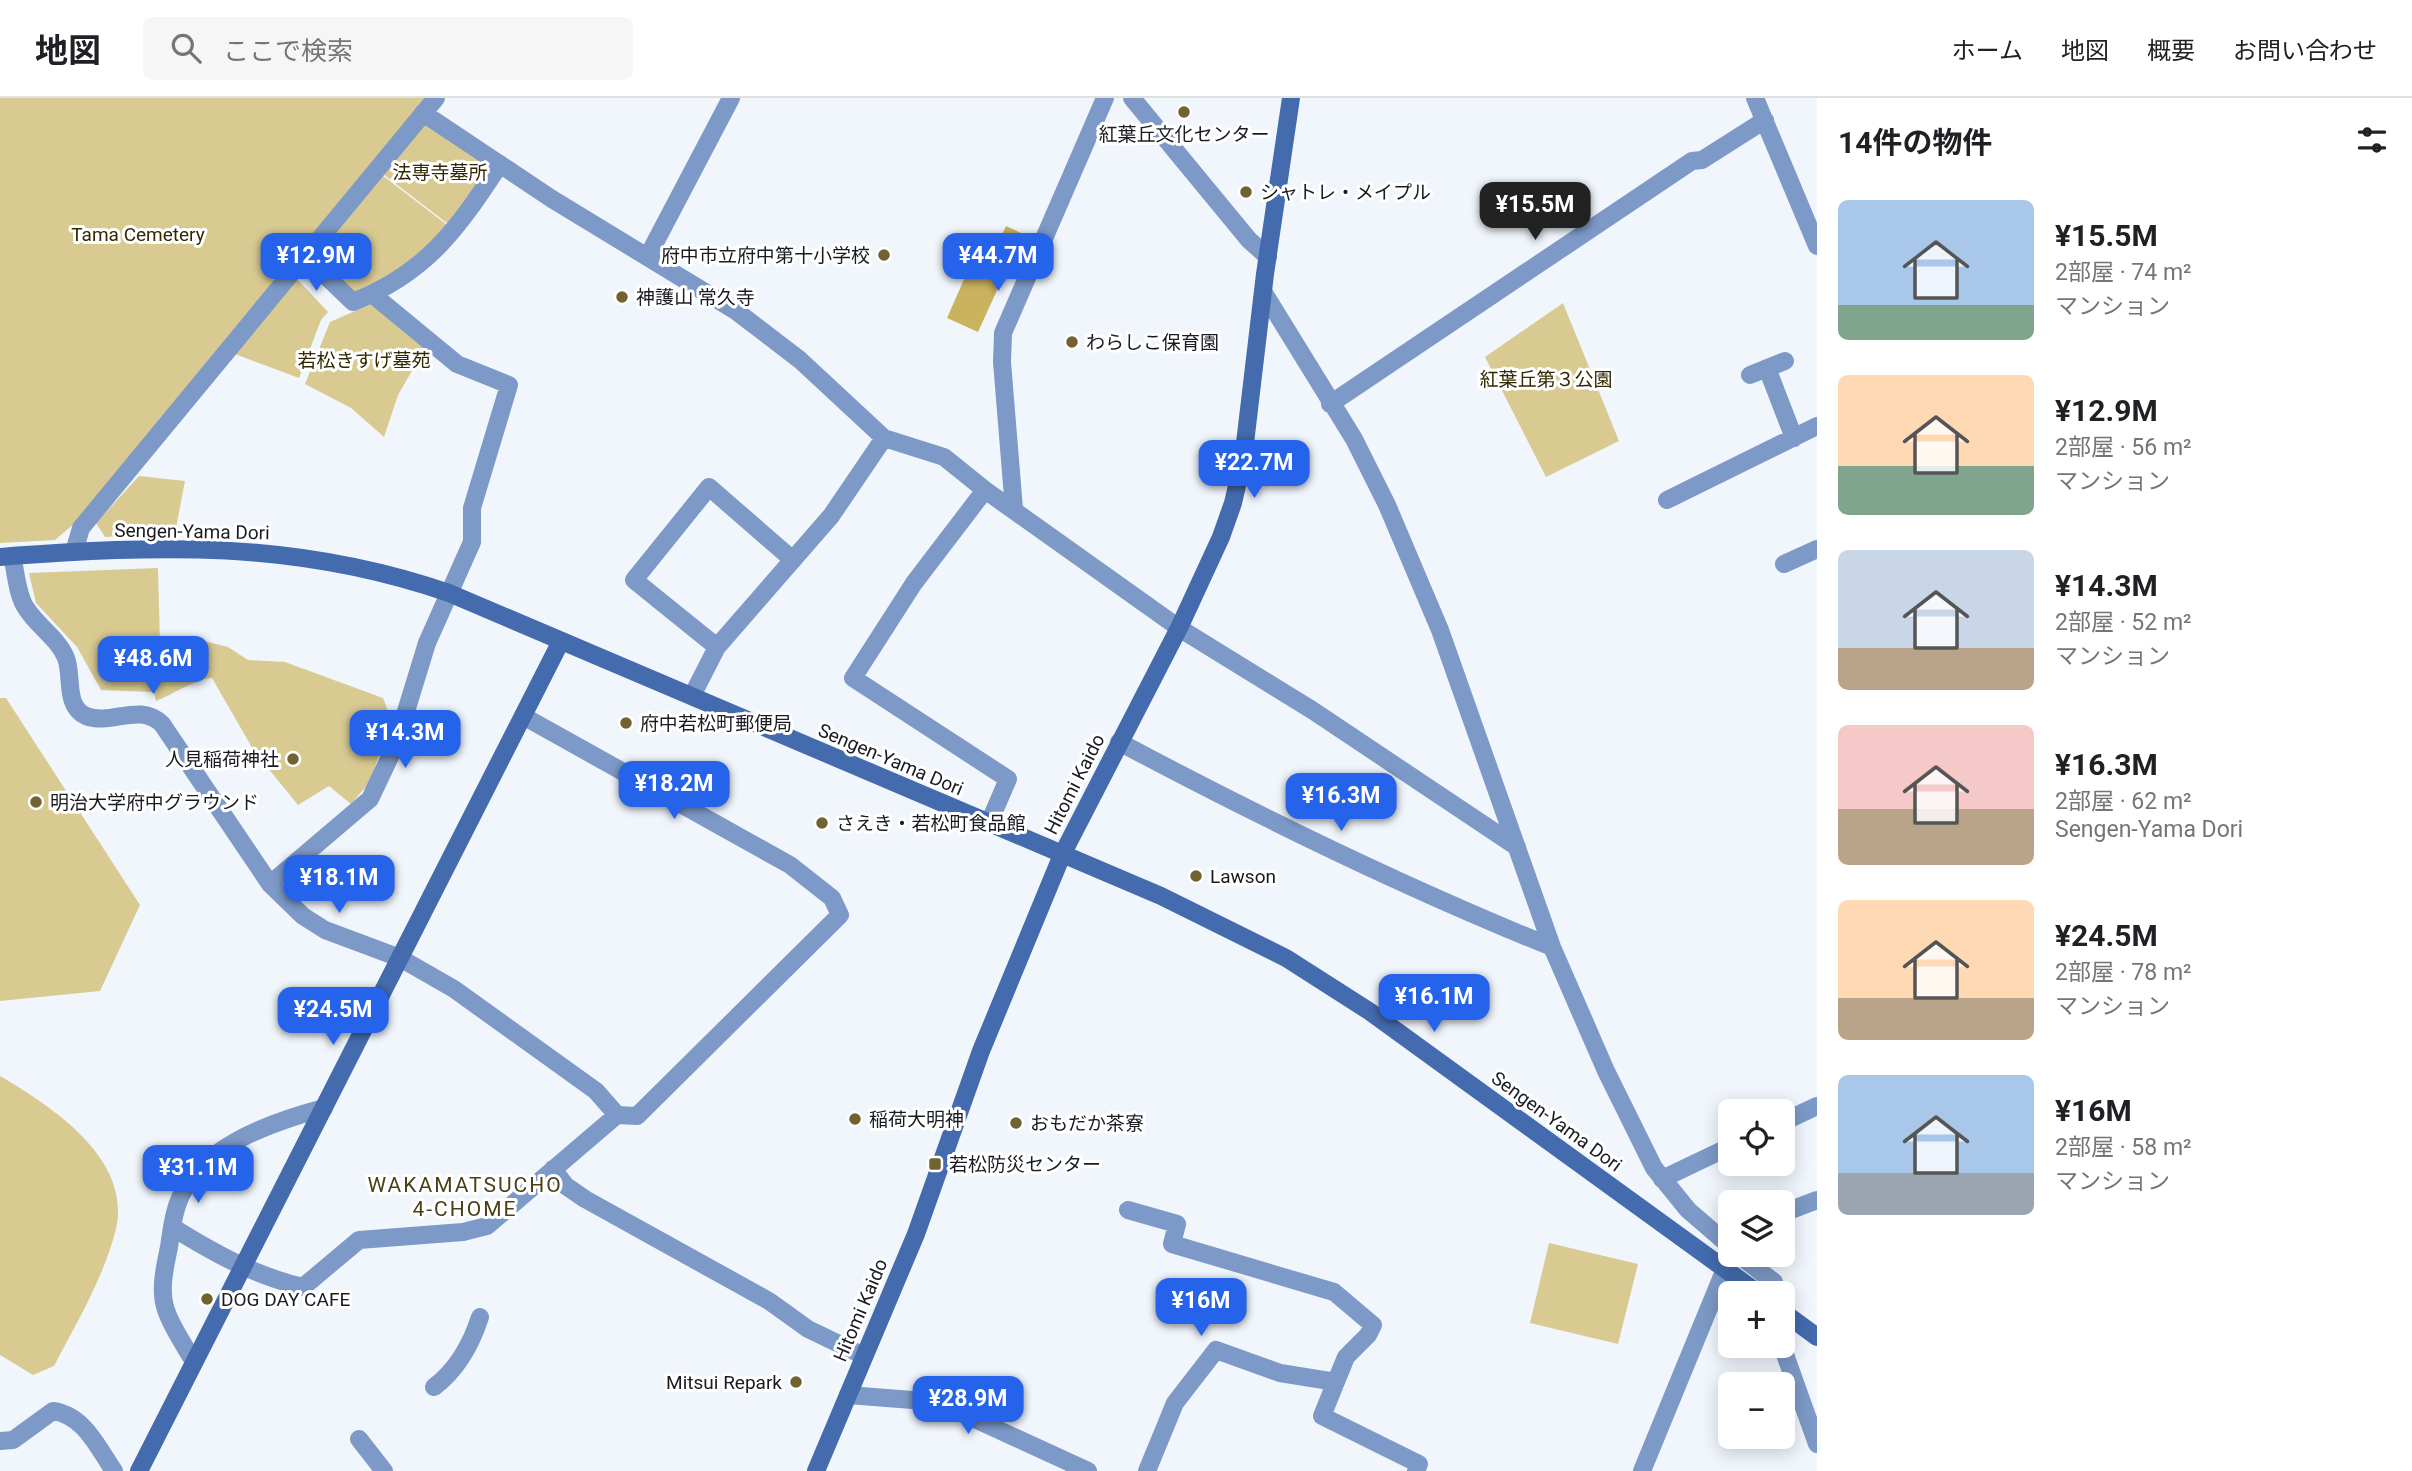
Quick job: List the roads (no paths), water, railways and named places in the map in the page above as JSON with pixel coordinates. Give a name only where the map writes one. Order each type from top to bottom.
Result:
[{"type":"main road","name":"Hitomi Kaido","points":[[821,1469],[862,1355],[916,1234],[981,1051],[1062,855],[1179,628],[1221,537],[1233,503],[1243,460],[1268,257],[1292,98]]},
{"type":"main road","name":"Sengen-Yama Dori","points":[[74,552],[186,548],[284,553],[360,567],[449,593],[1209,918],[1323,981],[1380,1019],[1742,1281]]},
{"type":"main road","points":[[6,557],[74,552]]},
{"type":"main road","points":[[143,1470],[194,1362],[561,641]]},
{"type":"main road","points":[[1795,1321],[1817,1337]]},
{"type":"street","points":[[74,552],[81,528],[436,98]]},
{"type":"street","points":[[648,256],[731,98]]},
{"type":"street","points":[[1014,509],[1002,362],[1003,333],[1105,98]]},
{"type":"street","points":[[1132,98],[1250,240],[1268,257]]},
{"type":"street","points":[[1755,98],[1817,246]]},
{"type":"street","points":[[423,113],[736,311],[800,360],[884,438],[944,457],[985,490],[1179,628],[1312,710],[1517,847]]},
{"type":"street","points":[[1330,404],[1692,161],[1702,160],[1765,120]]},
{"type":"street","points":[[305,256],[354,302],[372,294],[421,263],[454,233],[500,164]]},
{"type":"street","points":[[1264,293],[1354,439],[1387,505],[1440,630],[1552,947],[1606,1071],[1662,1179],[1688,1210],[1718,1233]]},
{"type":"street","points":[[270,884],[370,799],[396,744],[427,643],[472,542],[472,508],[509,385],[457,364],[372,294]]},
{"type":"street","points":[[1785,361],[1759,371],[1794,438]]},
{"type":"street","points":[[1667,500],[1817,426]]},
{"type":"street","points":[[692,696],[717,647],[831,516],[884,438]]},
{"type":"street","points":[[717,647],[635,580],[709,487],[793,559]]},
{"type":"street","points":[[985,490],[914,583],[853,678],[1008,779],[989,822]]},
{"type":"street","points":[[1784,564],[1817,549]]},
{"type":"street","points":[[6,557],[24,606],[59,645],[66,658],[72,700],[79,712],[89,717],[143,713],[153,716],[169,733],[270,884],[303,916],[325,930],[400,958],[454,989],[596,1091],[617,1115]]},
{"type":"street","points":[[172,1227],[243,1267],[272,1280],[303,1287],[359,1240],[463,1232],[487,1226],[617,1115],[637,1116],[840,915],[832,898],[790,865],[523,716]]},
{"type":"street","points":[[1119,742],[1265,818],[1458,909],[1552,947]]},
{"type":"street","points":[[1795,1116],[1817,1106]]},
{"type":"street","points":[[194,1362],[167,1313],[163,1300],[172,1227],[185,1187],[201,1168],[226,1149],[269,1125],[324,1108]]},
{"type":"street","points":[[1662,1179],[1718,1152]]},
{"type":"street","points":[[553,1169],[566,1186],[585,1199],[758,1294],[808,1329],[862,1355]]},
{"type":"street","points":[[1795,1208],[1817,1200]]},
{"type":"street","points":[[1128,1210],[1177,1224],[1172,1244],[1334,1292],[1373,1325],[1368,1335],[1346,1357],[1322,1416],[1419,1464],[1416,1471]]},
{"type":"street","points":[[1755,1267],[1773,1281]]},
{"type":"street","points":[[1642,1471],[1725,1269]]},
{"type":"street","points":[[434,1387],[449,1376],[472,1342],[480,1317]]},
{"type":"street","points":[[1147,1471],[1175,1403],[1216,1350],[1280,1373],[1336,1382]]},
{"type":"street","points":[[1786,1358],[1817,1444]]},
{"type":"street","points":[[848,1395],[938,1402],[1021,1438],[1079,1469]]},
{"type":"street","points":[[0,1441],[13,1440],[53,1411],[65,1413],[80,1423],[114,1471]]},
{"type":"street","points":[[359,1438],[384,1471]]},
{"type":"place","name":"紅葉丘文化センター","points":[[1184,112]]},
{"type":"place","name":"シャトレ・メイプル","points":[[1246,192]]},
{"type":"place","name":"府中市立府中第十小学校","points":[[884,255]]},
{"type":"place","name":"神護山 常久寺","points":[[622,297]]},
{"type":"place","name":"わらしこ保育園","points":[[1072,342]]},
{"type":"place","name":"府中若松町郵便局","points":[[626,723]]},
{"type":"place","name":"人見稲荷神社","points":[[293,759]]},
{"type":"place","name":"明治大学府中グラウンド","points":[[36,802]]},
{"type":"place","name":"さえき・若松町食品館","points":[[822,823]]},
{"type":"place","name":"Lawson","points":[[1196,876]]},
{"type":"place","name":"稲荷大明神","points":[[855,1119]]},
{"type":"place","name":"おもだか茶寮","points":[[1016,1123]]},
{"type":"place","name":"若松防災センター","points":[[935,1164]]},
{"type":"place","name":"DOG DAY CAFE","points":[[207,1299]]},
{"type":"place","name":"Mitsui Repark","points":[[796,1382]]},
{"type":"district","name":"WAKAMATSUCHO 4-CHOME","points":[[465,1197]]},
{"type":"park label","name":"法専寺墓所","points":[[440,172]]},
{"type":"park label","name":"Tama Cemetery","points":[[138,234]]},
{"type":"park label","name":"若松きすげ墓苑","points":[[364,360]]},
{"type":"park label","name":"紅葉丘第３公園","points":[[1546,379]]}]
